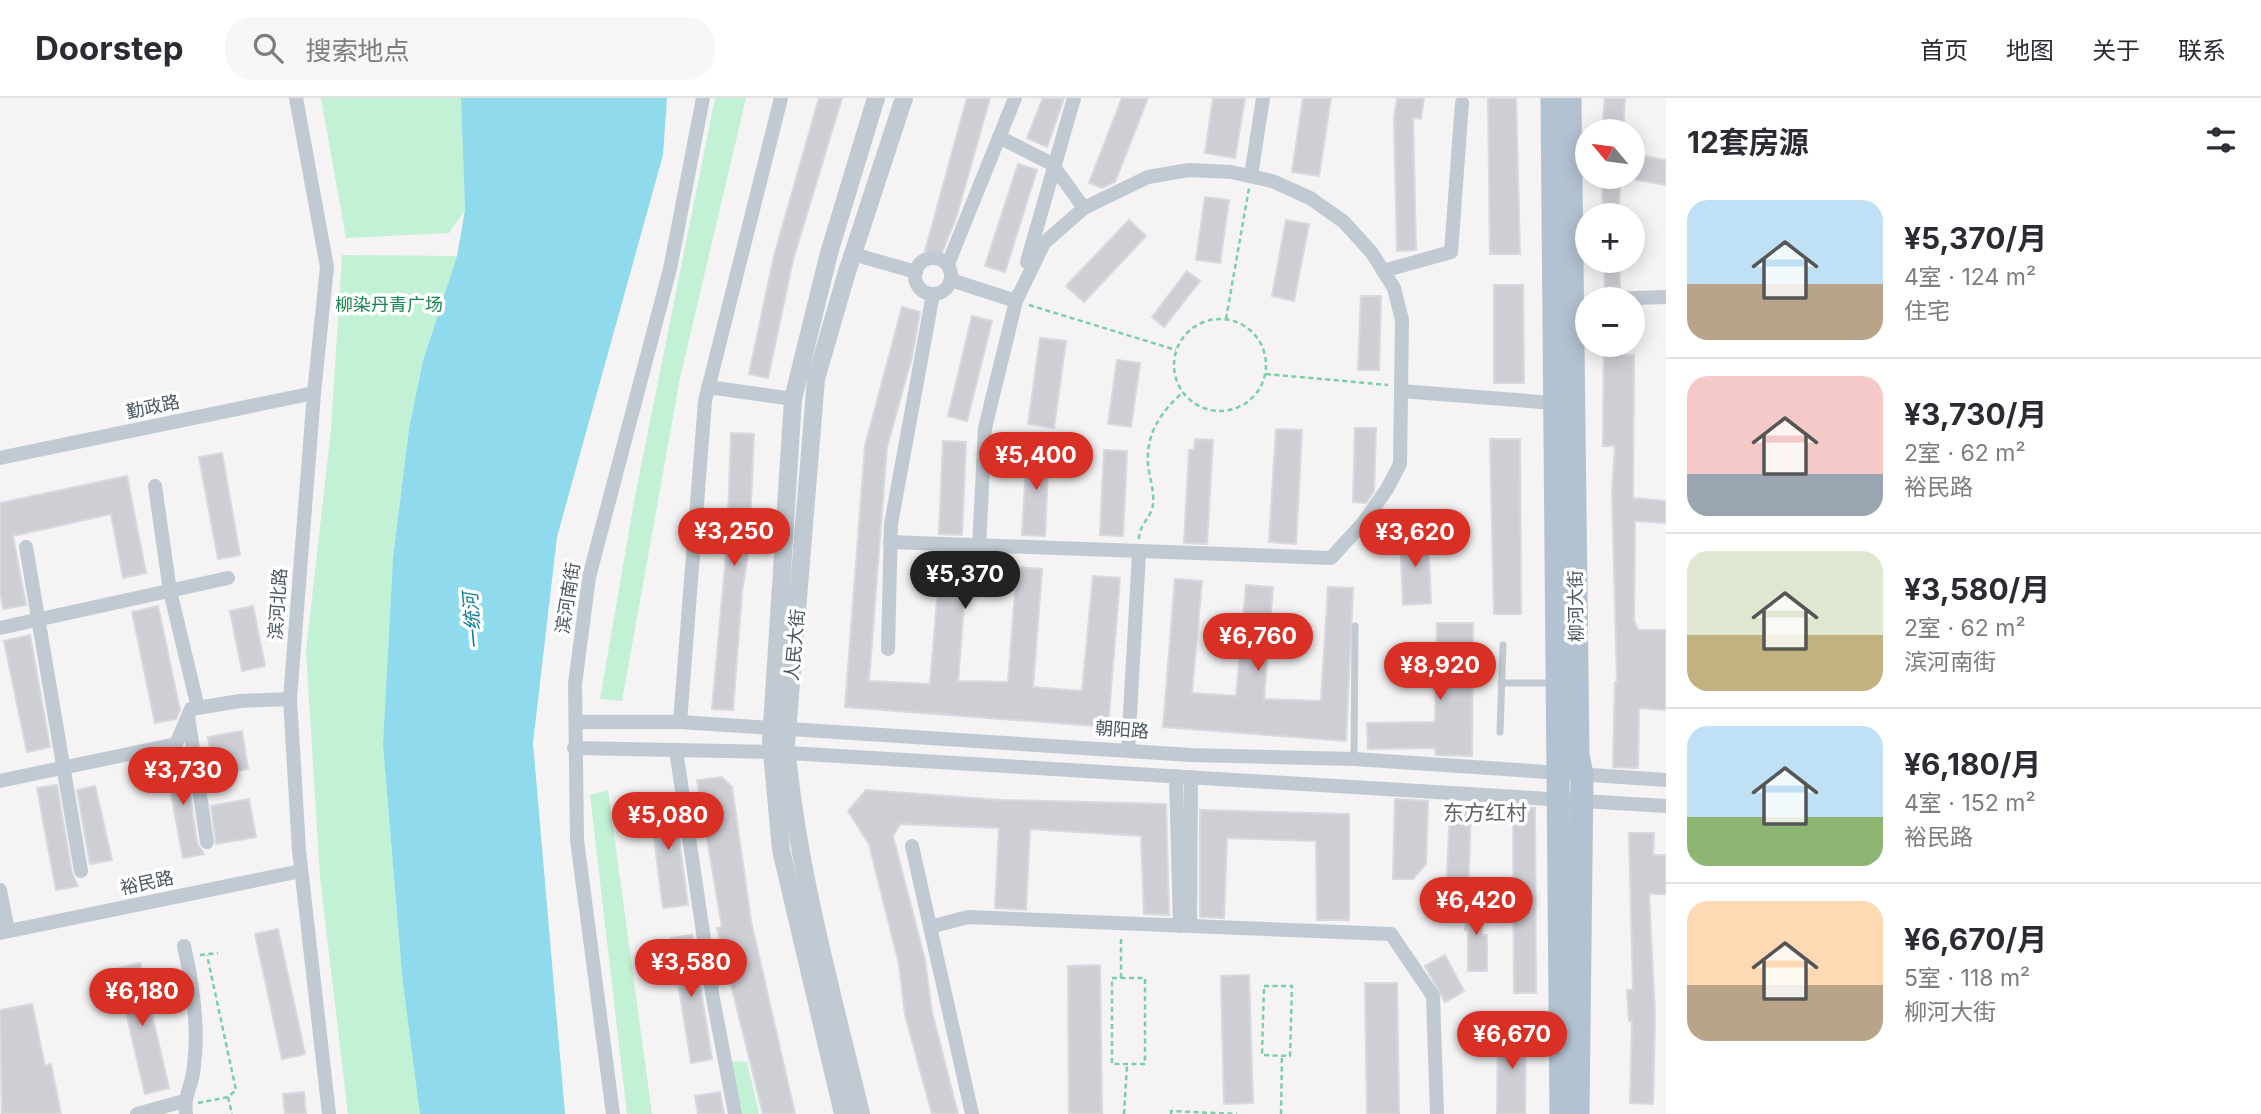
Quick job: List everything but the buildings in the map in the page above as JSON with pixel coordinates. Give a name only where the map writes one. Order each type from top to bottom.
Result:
[{"type":"main road","name":"柳河大街","points":[[1552,98],[1558,772],[1570,799],[1578,1114]]},
{"type":"main road","name":"柳河大街","points":[[1570,98],[1580,287]]},
{"type":"main road","name":"柳河大街","points":[[1561,1114],[1570,799],[1581,774],[1578,755],[1572,366],[1575,344]]},
{"type":"street","name":"滨河北路","points":[[296,98],[327,267],[314,393],[290,699],[301,871],[329,1114]]},
{"type":"street","name":"滨河南街","points":[[613,1114],[577,840],[575,684],[589,577],[670,269],[703,98]]},
{"type":"street","points":[[680,722],[708,387],[781,98]]},
{"type":"street","name":"人民大街","points":[[843,1114],[781,850],[780,728],[793,399],[829,253],[876,98]]},
{"type":"street","name":"人民大街","points":[[780,728],[816,379],[904,98]]},
{"type":"street","points":[[951,280],[948,264],[1015,98]]},
{"type":"street","points":[[979,547],[985,428],[1016,302],[1037,247],[1054,168],[1074,98]]},
{"type":"street","points":[[1251,176],[1263,98]]},
{"type":"street","points":[[1383,271],[1451,252],[1462,103]]},
{"type":"street","points":[[999,137],[1054,168],[1084,208]]},
{"type":"street","points":[[890,542],[1331,558],[1363,523],[1387,489],[1400,464],[1402,320],[1394,288],[1372,253],[1344,222],[1310,198],[1272,181],[1231,172],[1189,170],[1149,177],[1084,208],[1037,247]]},
{"type":"street","points":[[853,254],[916,272]]},
{"type":"street","points":[[948,264],[942,259],[926,259],[916,272],[919,287],[933,294],[941,292],[951,280]]},
{"type":"street","points":[[951,280],[1016,302]]},
{"type":"street","points":[[888,649],[891,524],[933,294]]},
{"type":"street","points":[[1645,298],[1666,297]]},
{"type":"street","points":[[708,387],[793,399]]},
{"type":"street","points":[[1401,389],[1554,403]]},
{"type":"street","name":"勤政路","points":[[0,458],[314,393]]},
{"type":"street","points":[[155,486],[170,591],[193,712],[207,842]]},
{"type":"street","points":[[26,547],[81,871]]},
{"type":"street","points":[[1128,750],[1139,552]]},
{"type":"street","points":[[0,628],[228,578]]},
{"type":"street","points":[[0,781],[176,744],[193,712],[240,701],[290,699]]},
{"type":"street","name":"朝阳路","points":[[576,722],[680,722],[1191,755],[1354,759],[1666,780]]},
{"type":"street","points":[[574,748],[780,752],[1666,806]]},
{"type":"street","points":[[676,750],[712,993],[735,1114]]},
{"type":"street","name":"人民大街","points":[[780,752],[861,1114]]},
{"type":"street","points":[[1183,776],[1185,926]]},
{"type":"street","points":[[912,846],[972,1114]]},
{"type":"street","name":"裕民路","points":[[4,932],[301,871]]},
{"type":"street","points":[[0,890],[4,932]]},
{"type":"street","points":[[930,927],[968,917],[1391,934],[1433,996],[1437,1114]]},
{"type":"street","points":[[137,1114],[185,1107],[194,1068],[194,990],[185,951]]},
{"type":"lane","points":[[1354,759],[1355,626]]},
{"type":"lane","points":[[1500,732],[1503,645]]},
{"type":"lane","points":[[1502,683],[1559,682]]},
{"type":"path","points":[[1226,320],[1251,176]]},
{"type":"path","points":[[1016,302],[1176,350]]},
{"type":"path","points":[[1213,319],[1226,320],[1247,327],[1259,340],[1266,357],[1266,374],[1253,399],[1228,411],[1201,408],[1182,393],[1174,372],[1176,350],[1183,338],[1196,326],[1213,319]]},
{"type":"path","points":[[1266,374],[1401,389]]},
{"type":"path","points":[[1139,552],[1139,530],[1153,506],[1147,454],[1162,411],[1182,393]]},
{"type":"path","points":[[1121,923],[1121,978]]},
{"type":"path","points":[[185,951],[218,954]]},
{"type":"path","points":[[185,1107],[228,1097],[236,1090],[207,955]]},
{"type":"path","points":[[1112,978],[1121,978],[1145,978],[1144,1064],[1112,1064],[1112,978]]},
{"type":"path","points":[[1264,986],[1292,986],[1290,1056],[1282,1055],[1262,1055],[1264,986]]},
{"type":"path","points":[[1281,1114],[1282,1055]]},
{"type":"path","points":[[1124,1114],[1127,1065]]},
{"type":"path","points":[[228,1097],[232,1114]]},
{"type":"path","points":[[1171,1114],[1171,1111],[1237,1114]]},
{"type":"green space","points":[[321,98],[461,98],[465,210],[449,233],[346,238]]},
{"type":"green space","points":[[715,98],[746,98],[680,378],[622,701],[600,699],[636,491]]},
{"type":"green space","name":"柳染丹青广场","points":[[342,255],[457,256],[424,359],[409,429],[393,558],[383,744],[402,975],[423,1114],[348,1114],[320,878],[306,651],[331,430]]},
{"type":"green space","points":[[608,790],[652,1114],[627,1114],[590,795]]},
{"type":"green space","points":[[731,1061],[747,1062],[759,1114],[740,1114]]},
{"type":"water","name":"一统河","points":[[461,98],[667,98],[663,155],[557,537],[533,743],[565,1114],[420,1114],[402,975],[383,744],[393,558],[409,429],[423,361],[457,256],[465,210]]},
{"type":"district","name":"东方红村","points":[[1485,813]]}]
